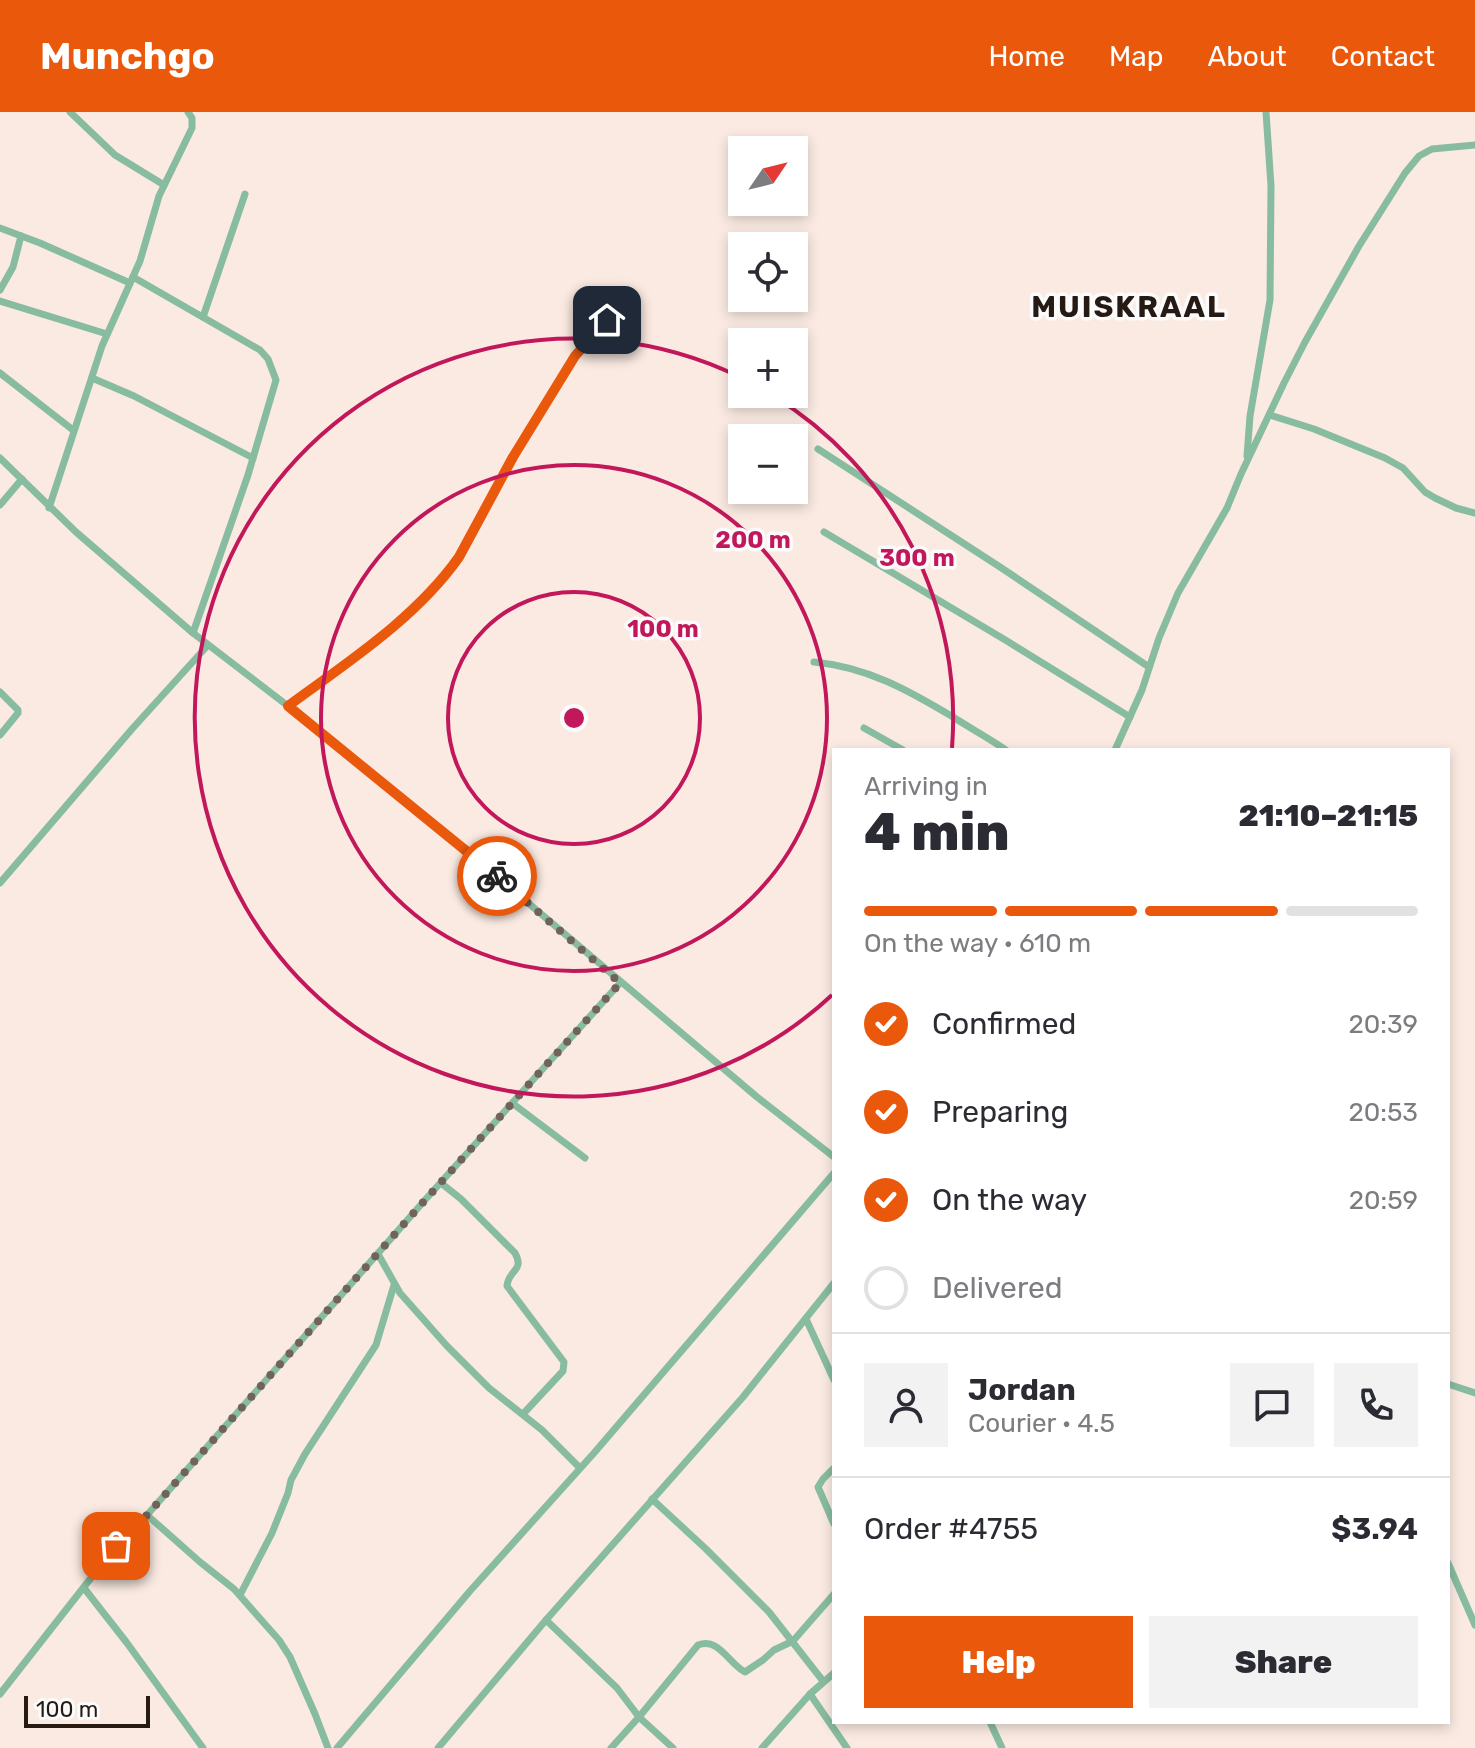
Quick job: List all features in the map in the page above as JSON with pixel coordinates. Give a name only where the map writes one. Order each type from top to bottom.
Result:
[{"type":"street","points":[[70,112],[115,155],[164,185]]},
{"type":"street","points":[[49,508],[107,334],[140,261],[159,196],[192,128],[192,118],[188,112]]},
{"type":"street","points":[[1247,463],[1250,416],[1270,300],[1271,186],[1266,112]]},
{"type":"street","points":[[1116,748],[1142,690],[1178,593],[1227,508],[1305,342],[1359,246],[1413,162],[1425,152],[1474,144]]},
{"type":"street","points":[[203,317],[245,194]]},
{"type":"street","points":[[0,228],[131,280],[203,317],[260,350],[273,369],[276,380],[253,458],[193,633]]},
{"type":"street","points":[[0,290],[13,267],[21,236]]},
{"type":"street","points":[[0,301],[107,334]]},
{"type":"street","points":[[288,706],[373,643],[450,570],[513,457],[575,356],[607,320]]},
{"type":"street","points":[[0,373],[73,430]]},
{"type":"street","points":[[92,378],[145,401],[253,458]]},
{"type":"street","points":[[1270,415],[1385,458],[1403,468],[1425,492],[1456,508],[1475,513]]},
{"type":"street","points":[[818,449],[1149,667]]},
{"type":"street","points":[[0,458],[49,508],[193,633],[481,863],[620,983],[832,1155]]},
{"type":"street","points":[[0,505],[22,479]]},
{"type":"street","points":[[824,532],[1130,717]]},
{"type":"street","points":[[0,883],[208,645]]},
{"type":"street","points":[[814,662],[850,668],[910,691],[1003,748]]},
{"type":"street","points":[[0,692],[18,710],[0,735]]},
{"type":"street","points":[[864,728],[899,748]]},
{"type":"street","points":[[0,1694],[116,1546],[147,1515],[620,983]]},
{"type":"street","points":[[512,1103],[585,1158]]},
{"type":"street","points":[[337,1748],[832,1175]]},
{"type":"street","points":[[441,1183],[515,1253],[518,1267],[508,1279],[507,1286],[565,1363],[560,1375],[523,1414]]},
{"type":"street","points":[[378,1254],[394,1285],[411,1307],[474,1374],[542,1430],[580,1468]]},
{"type":"street","points":[[240,1595],[272,1533],[291,1480],[305,1454],[376,1345],[394,1285]]},
{"type":"street","points":[[438,1748],[546,1620],[743,1397],[832,1286]]},
{"type":"street","points":[[806,1319],[832,1376]]},
{"type":"street","points":[[1450,1385],[1475,1393]]},
{"type":"street","points":[[832,1470],[818,1487],[832,1519]]},
{"type":"street","points":[[652,1499],[769,1612],[823,1681]]},
{"type":"street","points":[[147,1515],[240,1595],[262,1619],[290,1657],[328,1748]]},
{"type":"street","points":[[1450,1568],[1475,1625]]},
{"type":"street","points":[[84,1588],[203,1748]]},
{"type":"street","points":[[611,1748],[692,1649],[707,1642],[713,1643],[745,1672],[774,1650],[793,1641],[832,1596]]},
{"type":"street","points":[[546,1620],[617,1688],[639,1717],[673,1748]]},
{"type":"street","points":[[762,1748],[810,1694],[832,1674]]},
{"type":"street","points":[[810,1694],[847,1748]]},
{"type":"street","points":[[991,1724],[1002,1748]]},
{"type":"way so far","points":[[116,1546],[147,1515],[620,983],[497,876]]},
{"type":"district","name":"MUISKRAAL","points":[[1129,307]]},
{"type":"route","points":[[497,876],[288,706],[373,643],[450,570],[513,457],[575,356],[607,320]]}]
